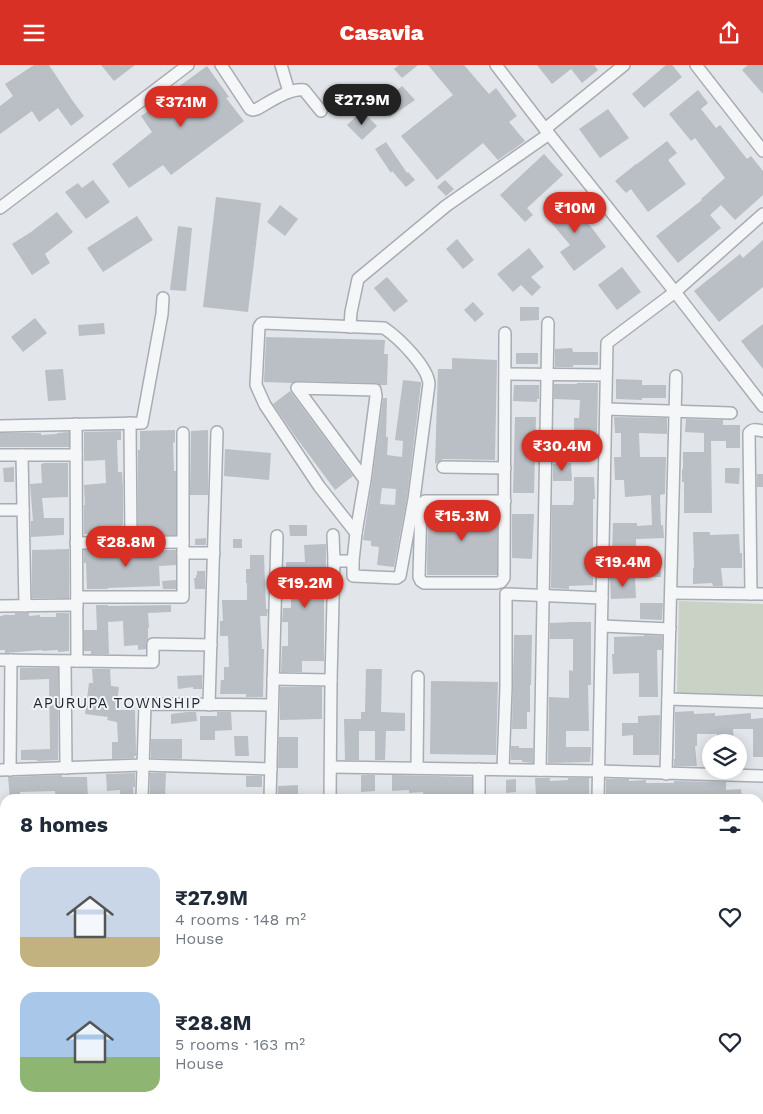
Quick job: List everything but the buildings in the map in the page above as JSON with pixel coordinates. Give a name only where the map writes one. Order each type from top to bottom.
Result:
[{"type":"street","points":[[0,208],[188,65]]},
{"type":"street","points":[[221,65],[250,109],[257,109],[289,92],[299,89],[304,90],[321,111]]},
{"type":"street","points":[[281,65],[289,92]]},
{"type":"street","points":[[496,65],[763,405]]},
{"type":"street","points":[[350,327],[358,279],[446,206],[547,131],[624,65]]},
{"type":"street","points":[[696,65],[763,151]]},
{"type":"street","points":[[598,794],[607,343],[675,292],[763,215]]},
{"type":"street","points":[[0,426],[142,423],[164,297]]},
{"type":"street","points":[[334,576],[397,578],[400,576],[414,499],[429,384],[428,378],[421,363],[384,328],[263,323],[260,327],[256,385],[265,405],[319,486],[356,533]]},
{"type":"street","points":[[540,770],[548,323]]},
{"type":"street","points":[[505,501],[425,501],[421,504],[419,577],[421,581],[424,583],[497,583],[501,582],[504,578],[505,501],[506,333]]},
{"type":"street","points":[[506,374],[606,375]]},
{"type":"street","points":[[666,774],[676,375]]},
{"type":"street","points":[[353,576],[356,533],[365,480],[376,396],[375,390],[297,388],[365,480]]},
{"type":"street","points":[[606,409],[731,413]]},
{"type":"street","points":[[130,423],[130,542]]},
{"type":"street","points":[[76,424],[77,661]]},
{"type":"street","points":[[671,593],[757,594],[749,433],[754,429],[763,431]]},
{"type":"street","points":[[209,705],[217,432]]},
{"type":"street","points":[[0,606],[183,597],[183,433]]},
{"type":"street","points":[[0,455],[76,455]]},
{"type":"street","points":[[22,455],[25,606]]},
{"type":"street","points":[[443,467],[505,468]]},
{"type":"street","points":[[0,511],[23,510]]},
{"type":"street","points":[[330,794],[333,535]]},
{"type":"street","points":[[270,794],[277,536]]},
{"type":"street","points":[[76,543],[130,542],[183,547],[214,553]]},
{"type":"street","points":[[334,561],[354,561]]},
{"type":"street","points":[[503,769],[506,687],[506,594],[602,598]]},
{"type":"street","points":[[602,626],[670,629]]},
{"type":"street","points":[[211,645],[153,644],[153,662],[6,660],[5,770],[143,765],[270,769]]},
{"type":"street","points":[[64,661],[66,768]]},
{"type":"street","points":[[417,768],[418,677]]},
{"type":"street","points":[[273,679],[331,680]]},
{"type":"street","points":[[668,699],[763,702]]},
{"type":"street","points":[[142,794],[144,704],[272,705]]},
{"type":"street","points":[[331,767],[503,769],[763,776]]},
{"type":"street","points":[[479,769],[479,794]]},
{"type":"green space","points":[[679,601],[763,604],[763,695],[677,693]]},
{"type":"district","name":"APURUPA TOWNSHIP","points":[[117,703]]}]
